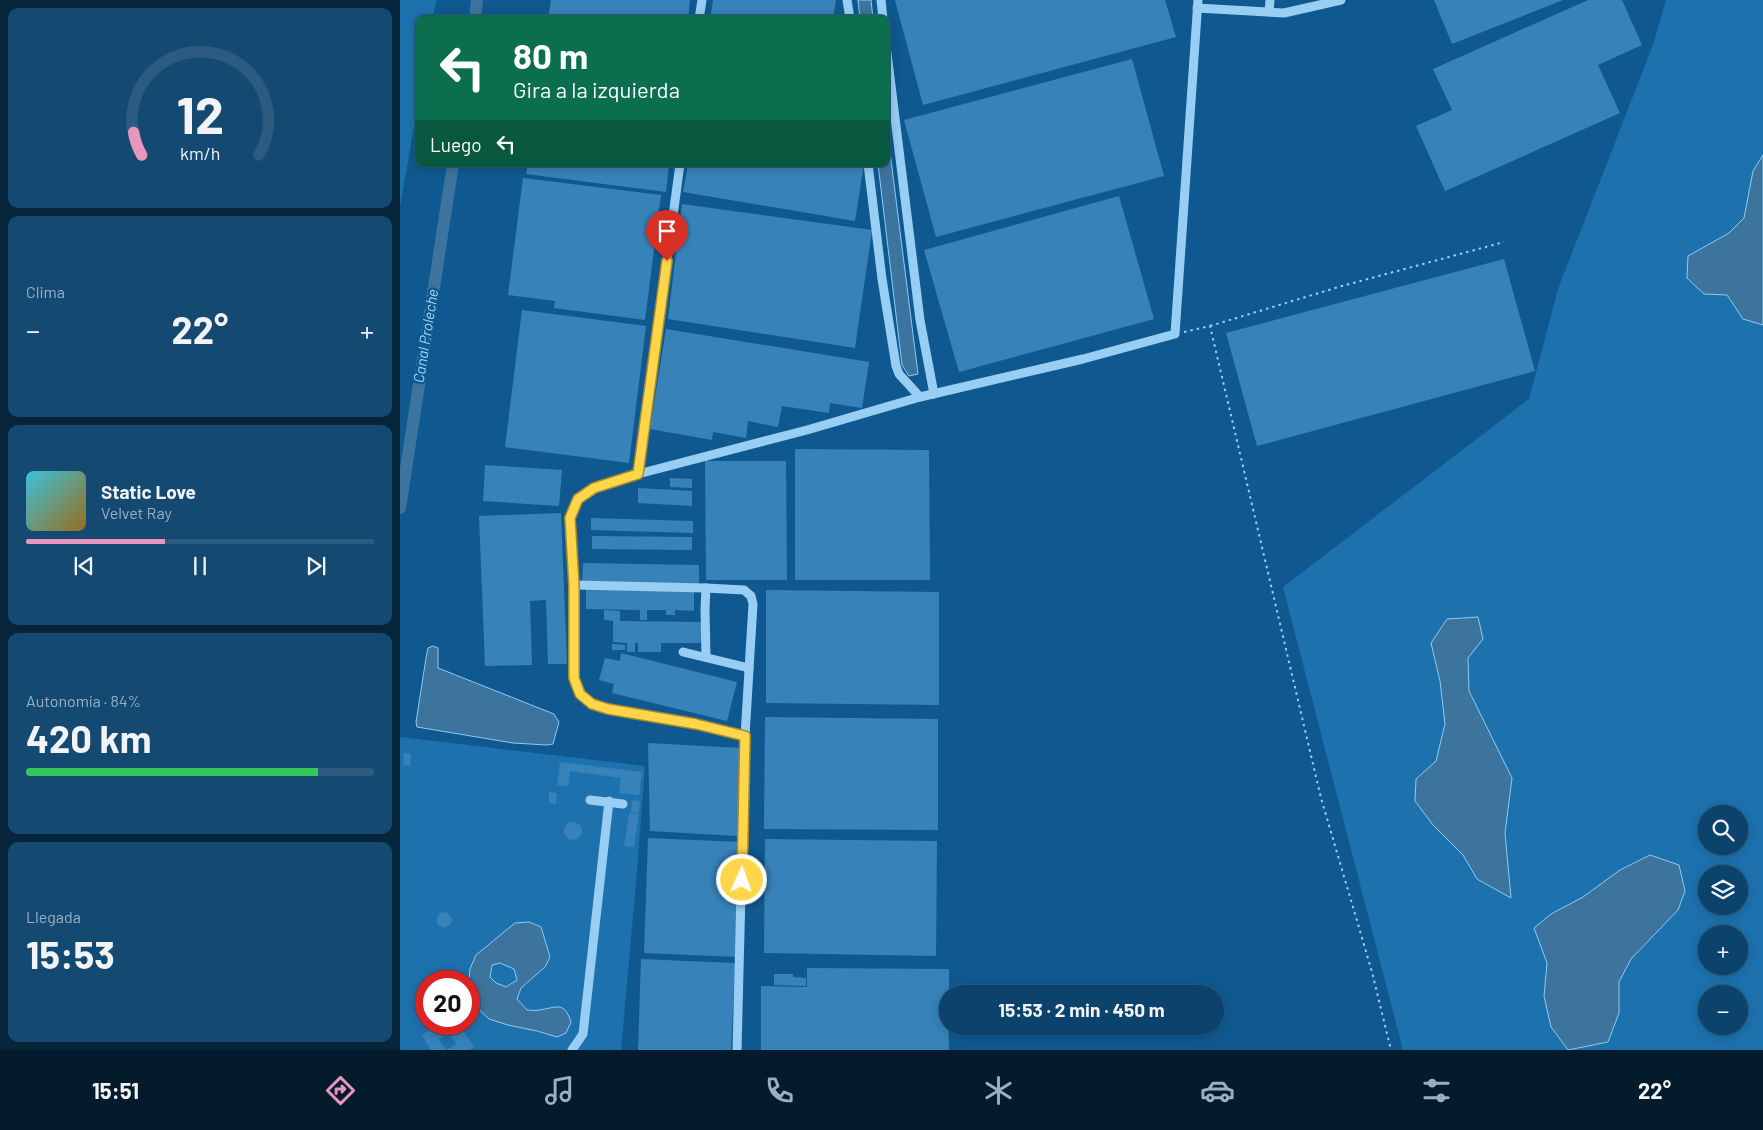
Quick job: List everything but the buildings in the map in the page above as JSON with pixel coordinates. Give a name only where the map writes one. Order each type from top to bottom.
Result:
[{"type":"lane","points":[[700,15],[702,0]]},
{"type":"lane","points":[[847,0],[849,15]]},
{"type":"lane","points":[[881,0],[883,15]]},
{"type":"lane","points":[[1269,12],[1270,0]]},
{"type":"lane","points":[[745,736],[696,724],[608,709],[592,704],[580,694],[574,678],[574,585],[570,518],[578,499],[594,488],[638,474],[807,430],[920,397],[1083,359],[1175,334],[1198,4],[1269,12],[1294,11],[1342,0]]},
{"type":"lane","points":[[890,77],[920,320],[934,394]]},
{"type":"lane","points":[[638,474],[680,167]]},
{"type":"lane","points":[[868,167],[882,279],[896,366],[899,374],[920,397]]},
{"type":"lane","points":[[574,585],[744,590],[751,596],[753,604],[745,736],[737,1050]]},
{"type":"lane","points":[[706,588],[706,657]]},
{"type":"lane","points":[[683,652],[749,668]]},
{"type":"lane","points":[[590,800],[624,804]]},
{"type":"lane","points":[[572,1050],[583,1034],[609,801]]},
{"type":"path","points":[[1175,334],[1210,326],[1342,286],[1504,242]]},
{"type":"path","points":[[1210,326],[1322,798],[1372,972],[1391,1050]]},
{"type":"shaded area","points":[[400,0],[436,0],[434,15],[415,15],[415,122],[400,206]]},
{"type":"shaded area","points":[[858,0],[871,0],[873,15],[860,15]]},
{"type":"shaded area","points":[[1666,0],[1763,0],[1763,1050],[1403,1050],[1283,587],[1529,399],[1558,289],[1653,45]]},
{"type":"shaded area","points":[[890,152],[918,374],[909,376],[902,365],[878,167],[890,167]]},
{"type":"shaded area","points":[[1763,155],[1763,325],[1743,319],[1727,295],[1704,294],[1687,278],[1688,256],[1729,233],[1744,218],[1753,171]]},
{"type":"shaded area","points":[[1478,617],[1483,639],[1468,658],[1469,691],[1512,778],[1505,833],[1511,898],[1477,879],[1463,855],[1433,825],[1415,801],[1416,779],[1436,761],[1445,724],[1440,681],[1431,643],[1447,619]]},
{"type":"shaded area","points":[[433,646],[438,648],[438,668],[554,714],[559,722],[553,744],[513,743],[417,727],[416,722],[426,658],[428,648]]},
{"type":"shaded area","points":[[400,737],[645,766],[621,1050],[400,1050]]},
{"type":"shaded area","points":[[1650,855],[1679,865],[1685,891],[1678,910],[1631,959],[1619,982],[1619,1013],[1608,1042],[1568,1050],[1551,1027],[1544,996],[1547,963],[1534,928],[1551,914],[1583,897],[1620,870]]},
{"type":"shaded area","points":[[529,922],[541,927],[550,957],[545,967],[521,988],[517,999],[527,1010],[562,1008],[571,1022],[566,1033],[557,1037],[489,1019],[480,1011],[480,970],[470,970],[476,955],[515,923]],"holes":[[[500,963],[514,969],[517,980],[506,987],[496,983],[490,977],[492,965]]]},
{"type":"waterway","name":"Canal Proleche","points":[[475,15],[477,0]]},
{"type":"waterway","name":"Canal Proleche","points":[[400,508],[453,167]]},
{"type":"route","points":[[667,261],[638,474],[594,488],[578,499],[570,518],[574,585],[574,678],[580,694],[592,704],[608,709],[696,724],[745,736],[742,880]]}]
